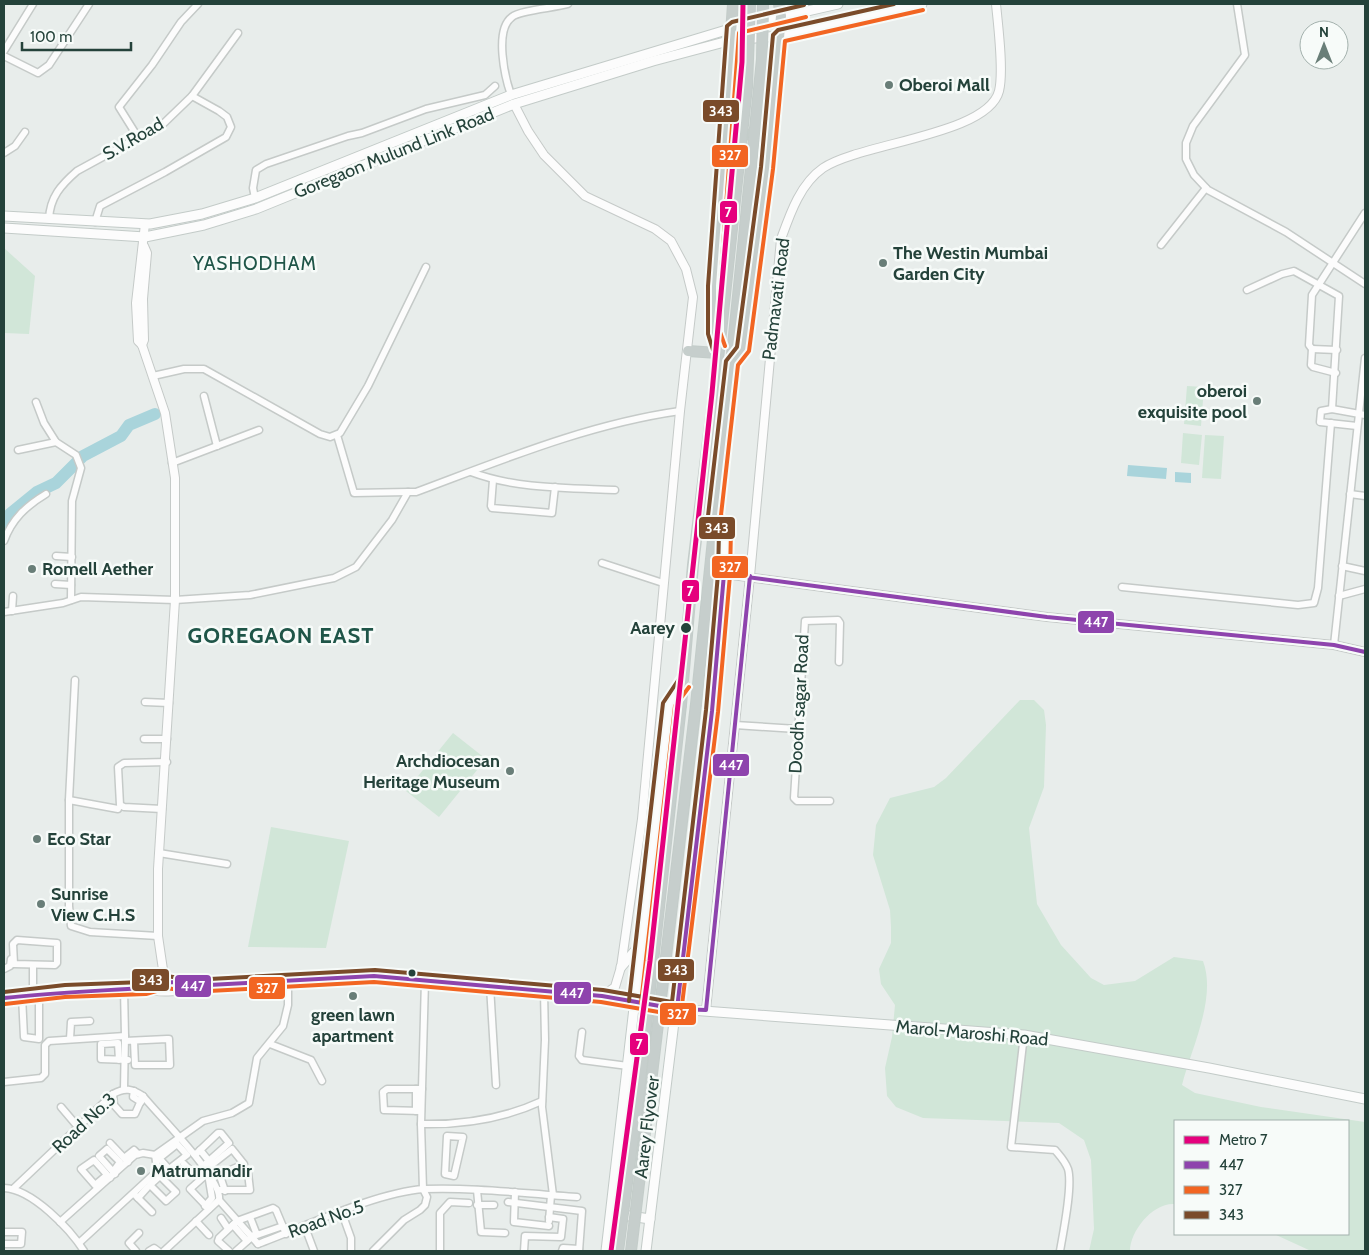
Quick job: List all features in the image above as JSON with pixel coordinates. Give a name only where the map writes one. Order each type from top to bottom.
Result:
[{"type":"highway","points":[[688,351],[719,348],[714,333],[714,286],[733,4]]},
{"type":"highway","name":"Aarey Flyover","points":[[618,1251],[639,1090],[684,683],[694,565],[747,87],[750,4]]},
{"type":"highway","name":"Aarey Flyover","points":[[632,1251],[696,704],[759,88],[763,4]]},
{"type":"highway","points":[[732,359],[743,350],[770,137],[781,16],[779,4]]},
{"type":"highway","points":[[725,132],[770,137]]},
{"type":"main road","name":"Goregaon Mulund Link Road","points":[[4,216],[145,224],[202,214],[255,198],[281,186],[513,100],[732,28],[838,4]]},
{"type":"main road","name":"Goregaon Mulund Link Road","points":[[4,228],[144,242],[204,225],[285,197],[513,100],[732,40],[779,36],[922,4]]},
{"type":"main road","points":[[281,186],[285,197]]},
{"type":"main road","points":[[646,1251],[712,711],[724,574],[725,530],[714,518]]},
{"type":"main road","points":[[606,1251],[669,704],[684,683]]},
{"type":"main road","points":[[620,967],[640,945]]},
{"type":"main road","name":"Marol-Maroshi Road","points":[[635,1002],[677,1009],[1024,1035],[1210,1068],[1365,1099]]},
{"type":"main road","points":[[611,1214],[650,1219]]},
{"type":"street","points":[[4,51],[33,4]]},
{"type":"street","points":[[4,56],[38,73],[49,65],[89,4]]},
{"type":"street","points":[[139,139],[119,107],[147,72],[181,22],[198,4]]},
{"type":"street","points":[[568,4],[519,14],[506,22],[503,30],[503,52],[506,80],[513,100],[528,131],[544,155],[585,196],[656,229],[671,241],[686,269],[693,297],[663,583],[655,693],[642,819],[616,987],[602,996]]},
{"type":"street","name":"Padmavati Road","points":[[706,1010],[750,576],[781,239],[792,209],[806,186],[822,169],[846,157],[961,124],[986,111],[999,91],[999,44],[996,4]]},
{"type":"street","points":[[1237,4],[1245,55],[1193,126],[1186,142],[1186,159],[1194,176],[1206,188],[1286,232],[1365,284]]},
{"type":"street","name":"S.V.Road","points":[[49,219],[52,201],[65,182],[77,171],[139,139],[163,124],[192,96],[238,33]]},
{"type":"street","points":[[255,198],[253,188],[256,170],[266,164],[362,133],[426,109],[485,95],[495,86]]},
{"type":"street","points":[[95,222],[100,206],[226,137],[231,127],[227,117],[192,96]]},
{"type":"street","points":[[4,153],[15,146],[25,132]]},
{"type":"street","points":[[1161,244],[1206,188]]},
{"type":"street","points":[[1336,373],[1312,366],[1312,349],[1309,345],[1312,295],[1365,213]]},
{"type":"street","points":[[145,224],[144,242],[147,253],[143,259],[140,320],[144,340],[142,345],[165,412],[175,478],[175,600],[167,762],[162,809],[158,936],[165,987]]},
{"type":"street","points":[[153,376],[184,369],[204,369],[320,434],[330,437],[340,433],[368,386],[426,266]]},
{"type":"street","points":[[1246,290],[1291,270],[1340,297],[1332,409]]},
{"type":"street","points":[[1312,349],[1337,350]]},
{"type":"street","points":[[1334,645],[1357,426],[1362,414],[1365,358]]},
{"type":"street","points":[[204,396],[217,446]]},
{"type":"street","points":[[36,402],[44,422],[56,442],[76,455],[81,468],[72,502],[70,600]]},
{"type":"street","points":[[1357,426],[1320,422],[1321,411],[1332,409],[1362,414]]},
{"type":"street","points":[[337,434],[354,494],[416,492],[530,449],[621,422],[680,410]]},
{"type":"street","points":[[1122,587],[1298,605],[1314,603],[1318,588],[1331,423]]},
{"type":"street","points":[[172,463],[259,430]]},
{"type":"street","points":[[18,450],[56,442]]},
{"type":"street","points":[[471,472],[493,480],[555,487],[615,490]]},
{"type":"street","points":[[493,480],[492,508],[552,513],[555,487]]},
{"type":"street","points":[[4,612],[81,597],[175,600],[250,595],[334,578],[356,567],[408,492]]},
{"type":"street","points":[[4,541],[8,528],[19,514],[46,494]]},
{"type":"street","points":[[1350,494],[1365,496]]},
{"type":"street","points":[[56,556],[72,557]]},
{"type":"street","points":[[602,563],[663,583]]},
{"type":"street","points":[[1342,566],[1365,571]]},
{"type":"street","points":[[56,569],[72,570]]},
{"type":"street","points":[[724,574],[1047,617],[1334,645],[1365,652]]},
{"type":"street","points":[[55,584],[71,585]]},
{"type":"street","points":[[1339,596],[1365,589]]},
{"type":"street","points":[[12,611],[13,596]]},
{"type":"street","name":"Doodh sagar Road","points":[[830,802],[797,801],[794,798],[805,621],[838,620],[840,623],[839,662]]},
{"type":"street","points":[[75,680],[69,800],[69,906],[71,926],[90,932],[158,936]]},
{"type":"street","points":[[145,702],[169,703]]},
{"type":"street","points":[[735,725],[797,729]]},
{"type":"street","points":[[144,739],[168,740]]},
{"type":"street","points":[[162,809],[124,807],[120,805],[118,768],[124,763],[167,762]]},
{"type":"street","points":[[69,800],[118,809]]},
{"type":"street","points":[[160,853],[227,864]]},
{"type":"street","points":[[4,969],[10,966],[10,938]]},
{"type":"street","points":[[14,941],[57,943],[56,964],[33,965],[14,964],[14,941]]},
{"type":"street","points":[[22,996],[24,1037],[25,1039],[39,1039],[33,965]]},
{"type":"street","points":[[4,998],[145,988],[151,984],[165,987],[185,983],[190,986],[374,976],[602,996],[635,1002]]},
{"type":"street","points":[[79,1243],[136,1196],[156,1176],[157,1158],[178,1137],[203,1121],[232,1113],[249,1103],[257,1058],[283,1026],[288,1005],[288,981]]},
{"type":"street","points":[[373,1251],[404,1220],[425,1205],[427,1197],[423,1189],[419,1111],[425,981]]},
{"type":"street","points":[[490,986],[496,1085]]},
{"type":"street","points":[[122,1089],[122,1060],[125,1038],[124,989]]},
{"type":"street","points":[[544,991],[545,1040],[542,1101],[552,1195],[548,1237]]},
{"type":"street","points":[[70,1039],[71,1022],[90,1021]]},
{"type":"street","points":[[582,1032],[579,1056],[582,1060],[628,1066]]},
{"type":"street","points":[[1024,1035],[1011,1147],[1055,1150],[1064,1160],[1069,1171],[1067,1206],[1060,1251]]},
{"type":"street","points":[[4,1082],[41,1078],[46,1074],[45,1046],[49,1041],[125,1038],[134,1041],[169,1039],[171,1062],[168,1066],[136,1066],[134,1060],[134,1041]]},
{"type":"street","points":[[122,1060],[119,1044],[107,1040],[100,1044],[100,1058],[103,1060],[122,1060],[134,1060]]},
{"type":"street","points":[[270,1044],[311,1060],[322,1081]]},
{"type":"street","name":"Road No.3","points":[[13,1189],[78,1127],[122,1089],[134,1091],[178,1137]]},
{"type":"street","points":[[419,1089],[386,1089],[383,1092],[384,1110],[419,1111]]},
{"type":"street","points":[[113,1096],[114,1105],[122,1114],[135,1114],[142,1099]]},
{"type":"street","points":[[421,1124],[468,1124],[500,1117],[542,1101]]},
{"type":"street","points":[[62,1107],[78,1127]]},
{"type":"street","points":[[440,1251],[439,1217],[440,1213],[450,1202],[448,1176],[445,1174],[446,1137],[449,1136],[449,1124]]},
{"type":"street","points":[[448,1176],[456,1174],[463,1138],[449,1136]]},
{"type":"street","points":[[178,1137],[209,1170],[219,1200],[207,1208]]},
{"type":"street","points":[[110,1143],[126,1160]]},
{"type":"street","points":[[157,1158],[177,1144],[209,1170],[212,1194],[207,1208],[164,1251]]},
{"type":"street","points":[[60,1222],[126,1160],[138,1154],[157,1158],[169,1169],[209,1170]]},
{"type":"street","points":[[100,1184],[94,1184],[81,1170],[82,1167],[94,1160],[111,1175]]},
{"type":"street","points":[[184,1164],[194,1174],[209,1170]]},
{"type":"street","points":[[207,1208],[190,1189],[209,1170]]},
{"type":"street","points":[[148,1184],[165,1201],[176,1193],[161,1176],[156,1176]]},
{"type":"street","points":[[148,1184],[161,1203]]},
{"type":"street","points":[[4,1188],[13,1189],[28,1196],[60,1222],[84,1251]]},
{"type":"street","name":"Road No.5","points":[[219,1200],[232,1215],[228,1223],[251,1237],[258,1248],[286,1234],[342,1213],[394,1195],[423,1189],[477,1190],[577,1197]]},
{"type":"street","points":[[477,1190],[481,1232],[505,1233]]},
{"type":"street","points":[[515,1192],[511,1202],[514,1222],[549,1226]]},
{"type":"street","points":[[136,1196],[152,1212]]},
{"type":"street","points":[[450,1202],[469,1202]]},
{"type":"street","points":[[511,1202],[583,1212],[579,1250],[563,1248],[562,1251]]},
{"type":"street","points":[[477,1205],[494,1205]]},
{"type":"street","points":[[228,1223],[275,1208],[286,1234]]},
{"type":"street","points":[[342,1213],[350,1238],[351,1251]]},
{"type":"street","points":[[229,1251],[218,1239],[232,1215]]},
{"type":"street","points":[[250,1217],[251,1237]]},
{"type":"street","points":[[524,1251],[525,1236],[561,1237],[563,1221],[549,1217]]},
{"type":"street","points":[[196,1221],[209,1235]]},
{"type":"street","points":[[236,1251],[251,1237],[283,1226]]},
{"type":"street","points":[[305,1227],[314,1251]]},
{"type":"street","points":[[4,1232],[22,1232],[21,1244],[4,1244]]},
{"type":"street","points":[[136,1251],[129,1242],[139,1233]]},
{"type":"street","points":[[149,1251],[154,1248],[158,1251]]},
{"type":"green space","points":[[4,248],[35,276],[29,334],[4,333]]},
{"type":"green space","points":[[1187,386],[1204,387],[1201,426],[1184,424]]},
{"type":"green space","points":[[1183,433],[1202,435],[1199,465],[1181,463]]},
{"type":"green space","points":[[1205,435],[1224,436],[1221,479],[1202,478]]},
{"type":"green space","points":[[1020,700],[1034,700],[1044,710],[1046,725],[1044,787],[1029,828],[1037,904],[1061,945],[1091,978],[1104,985],[1135,981],[1174,957],[1203,961],[1207,991],[1205,1007],[1182,1085],[1195,1093],[1261,1107],[1365,1122],[1365,1251],[1311,1251],[1276,1235],[1349,1235],[1349,1120],[1174,1120],[1174,1204],[1159,1208],[1144,1219],[1134,1235],[1130,1251],[1089,1251],[1094,1229],[1091,1160],[1084,1140],[1059,1123],[923,1118],[896,1107],[887,1096],[885,1068],[892,1037],[895,1005],[881,984],[879,969],[891,943],[891,927],[890,910],[873,855],[876,825],[890,798],[934,787],[946,778]]},
{"type":"green space","points":[[453,733],[486,759],[439,817],[406,791]]},
{"type":"green space","points":[[271,827],[349,841],[326,948],[248,947]]},
{"type":"water","points":[[1128,465],[1167,468],[1166,479],[1127,476]]},
{"type":"water","points":[[1175,472],[1191,473],[1191,483],[1175,482]]},
{"type":"waterway","points":[[4,527],[10,514],[37,492],[56,483],[83,456],[121,436],[129,425],[155,414]]},
{"type":"metro line","name":"7","points":[[611,1251],[650,961],[712,393],[742,62],[743,4]]},
{"type":"transit line","name":"343","points":[[4,992],[65,985],[143,982],[167,976],[191,980],[375,970],[603,990],[672,1002],[706,710],[718,574],[719,532],[708,516],[726,361],[737,347],[761,167],[773,35],[778,30],[894,4]]},
{"type":"transit line","name":"343","points":[[713,350],[708,334],[708,286],[727,26],[732,22],[804,5]]},
{"type":"transit line","name":"327","points":[[5,1004],[65,997],[146,994],[167,988],[190,992],[374,982],[601,1002],[676,1015],[681,1013],[718,712],[730,575],[731,529],[721,515],[738,365],[749,351],[773,169],[785,41],[923,10]]},
{"type":"transit line","name":"327","points":[[725,346],[720,332],[720,286],[739,33],[806,17]]},
{"type":"transit line","name":"447","points":[[677,1009],[712,711],[724,574],[1047,617],[1334,645],[1365,652]]},
{"type":"transit line","name":"447","points":[[4,998],[142,988],[170,982],[190,986],[374,976],[602,996],[677,1009],[706,1010],[750,576]]},
{"type":"transit line","name":"343","points":[[629,1001],[663,703],[679,679]]},
{"type":"transit line","name":"327","points":[[641,1003],[675,706],[689,687]]},
{"type":"place","name":"Oberoi Mall","points":[[889,85]]},
{"type":"place","name":"The Westin Mumbai Garden City","points":[[883,263]]},
{"type":"place","name":"oberoi exquisite pool","points":[[1257,401]]},
{"type":"place","name":"Romell Aether","points":[[32,569]]},
{"type":"place","name":"Aarey","points":[[686,628]]},
{"type":"place","name":"Archdiocesan Heritage Museum","points":[[510,771]]},
{"type":"place","name":"Eco Star","points":[[37,839]]},
{"type":"place","name":"Sunrise View C.H.S","points":[[41,904]]},
{"type":"place","name":"green lawn apartment","points":[[353,996]]},
{"type":"place","name":"Matrumandir","points":[[141,1171]]},
{"type":"district","name":"YASHODHAM","points":[[255,263]]},
{"type":"district","name":"GOREGAON EAST","points":[[281,635]]}]
